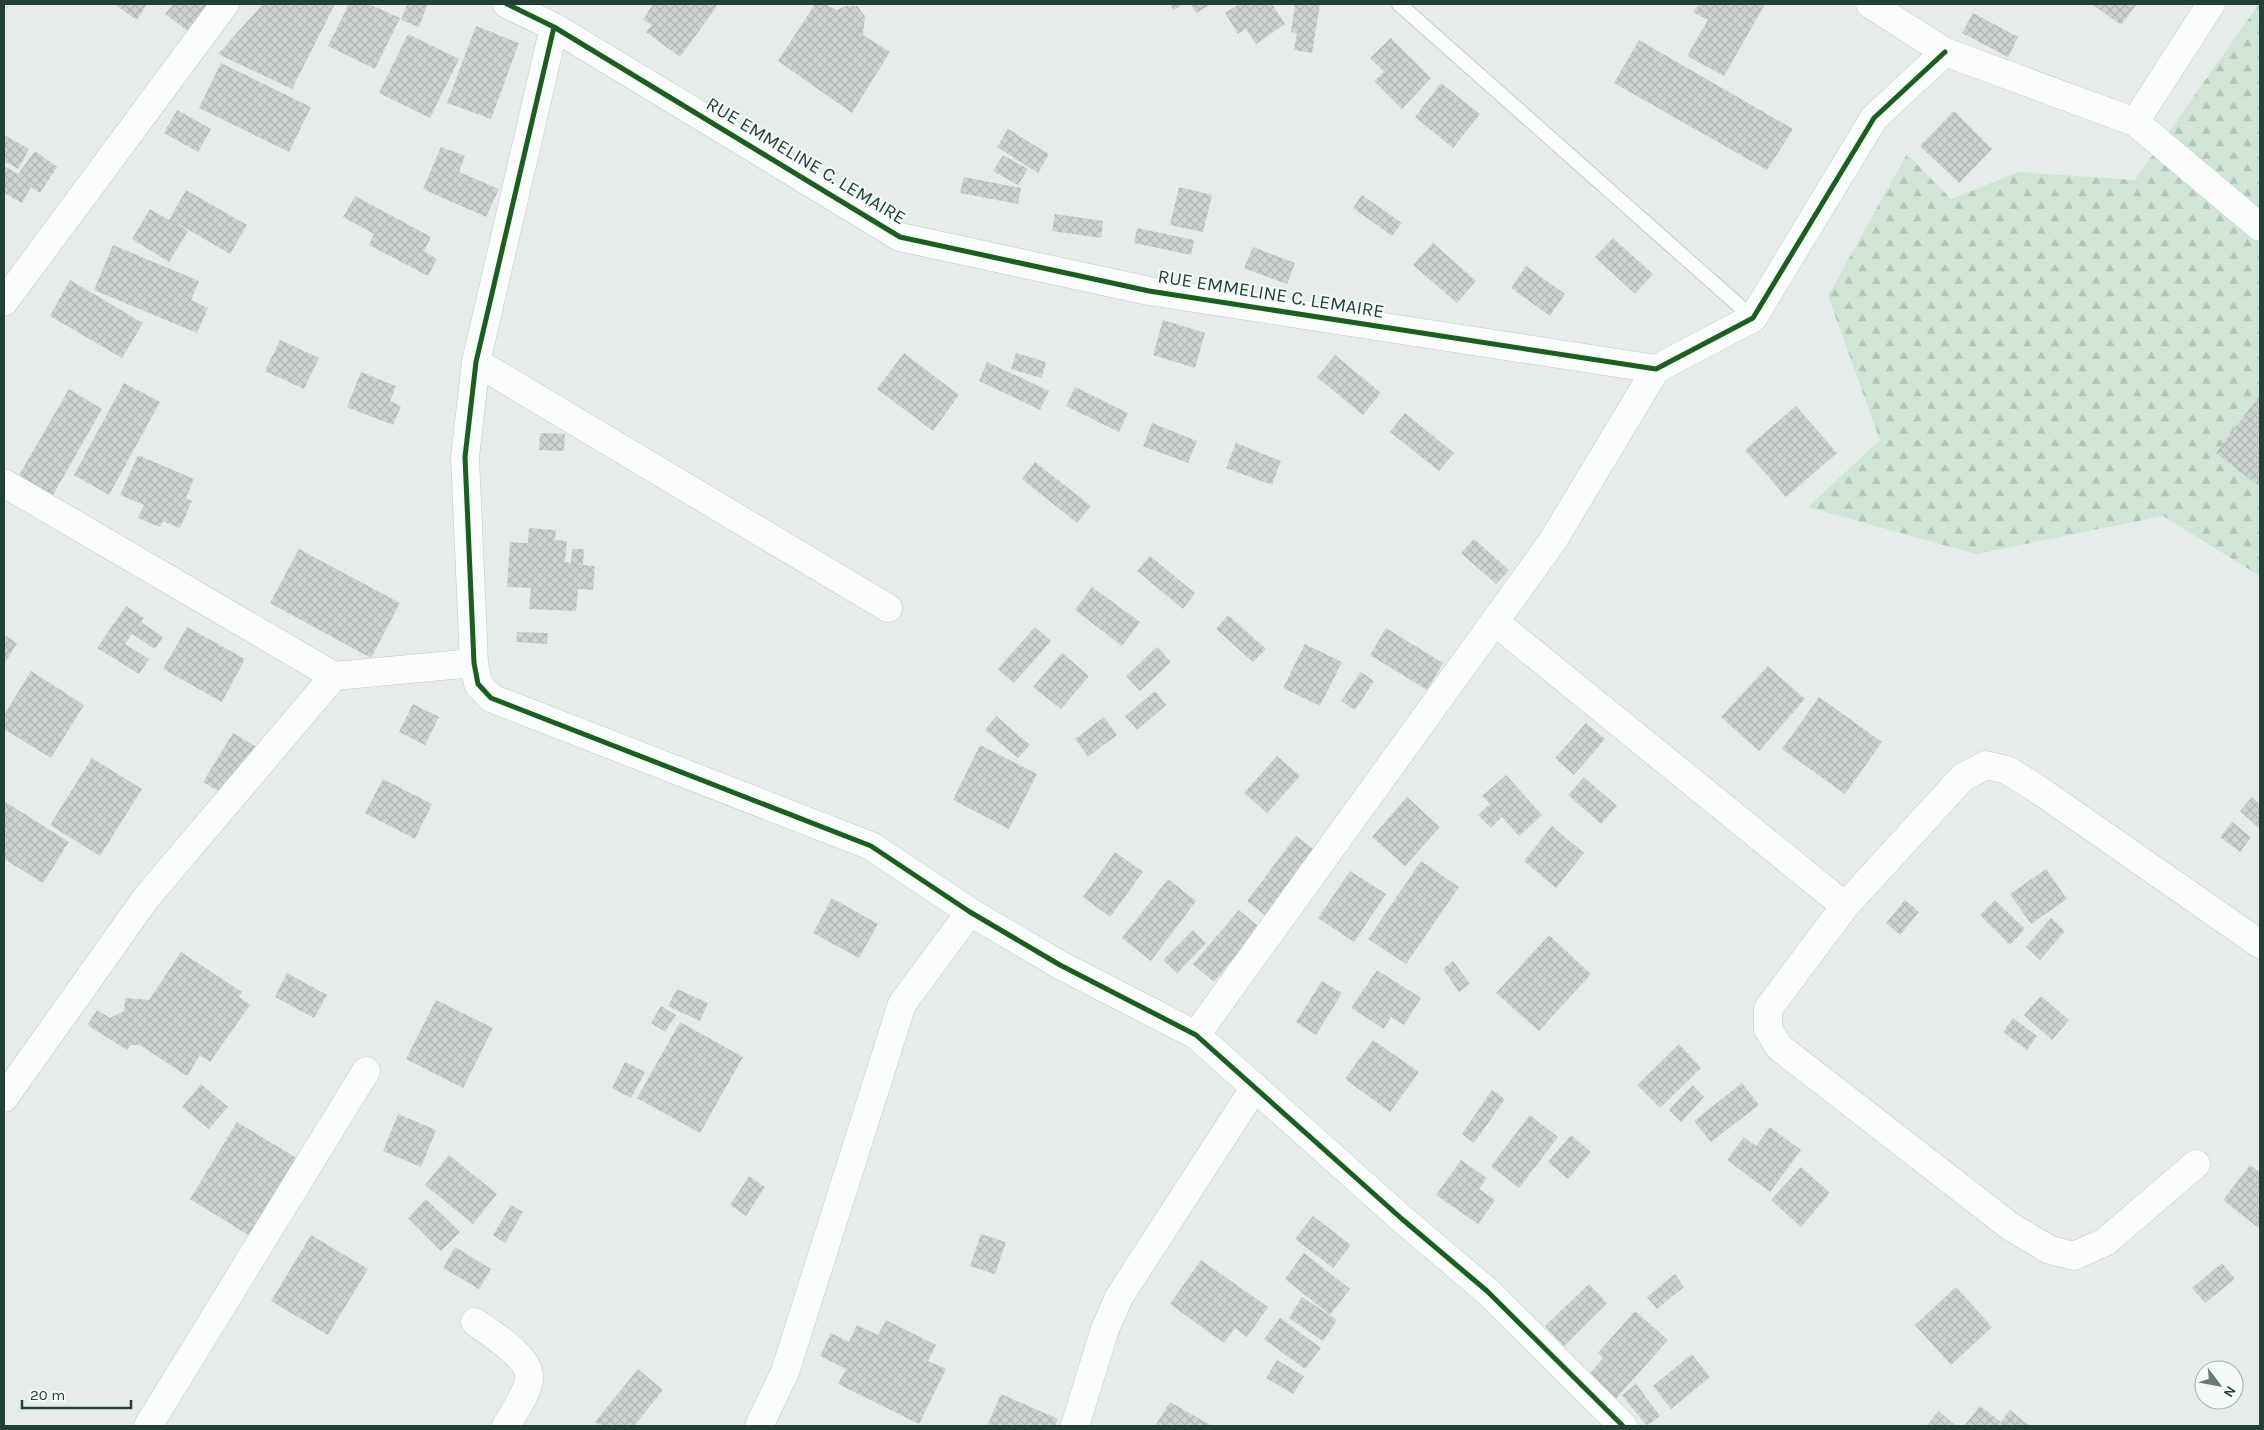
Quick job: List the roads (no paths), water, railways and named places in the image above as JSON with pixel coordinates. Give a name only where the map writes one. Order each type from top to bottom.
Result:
[{"type":"street","points":[[4,302],[225,4]]},
{"type":"street","name":"RUE EMMELINE C. LEMAIRE","points":[[508,4],[554,27],[900,237],[1149,291],[1656,369]]},
{"type":"street","points":[[1870,4],[1945,52],[2135,122],[2260,227]]},
{"type":"street","points":[[2135,122],[2211,4]]},
{"type":"street","points":[[554,27],[476,362],[465,457],[474,663],[478,684],[492,698],[871,846],[970,912],[1060,965],[1196,1035],[1402,1220],[1487,1291],[1623,1426]]},
{"type":"street","points":[[1196,1035],[1552,542],[1656,369],[1753,318],[1874,118],[1945,52]]},
{"type":"street","points":[[476,362],[888,608]]},
{"type":"street","points":[[4,483],[334,676],[474,663]]},
{"type":"street","points":[[1495,622],[1845,906]]},
{"type":"street","points":[[4,1098],[146,898],[334,676]]},
{"type":"street","points":[[2196,1164],[2104,1242],[2074,1256],[2050,1250],[2011,1228],[1779,1047],[1768,1029],[1768,1009],[1845,906],[1963,777],[1986,765],[2007,770],[2260,944]]},
{"type":"street","points":[[759,1426],[785,1372],[902,1004],[970,912]]},
{"type":"street","points":[[148,1426],[366,1071]]},
{"type":"street","points":[[1075,1426],[1105,1329],[1119,1297],[1255,1087]]},
{"type":"street","points":[[475,1322],[521,1357],[528,1368],[529,1380],[506,1426]]},
{"type":"lane","points":[[1400,4],[1753,318]]}]
